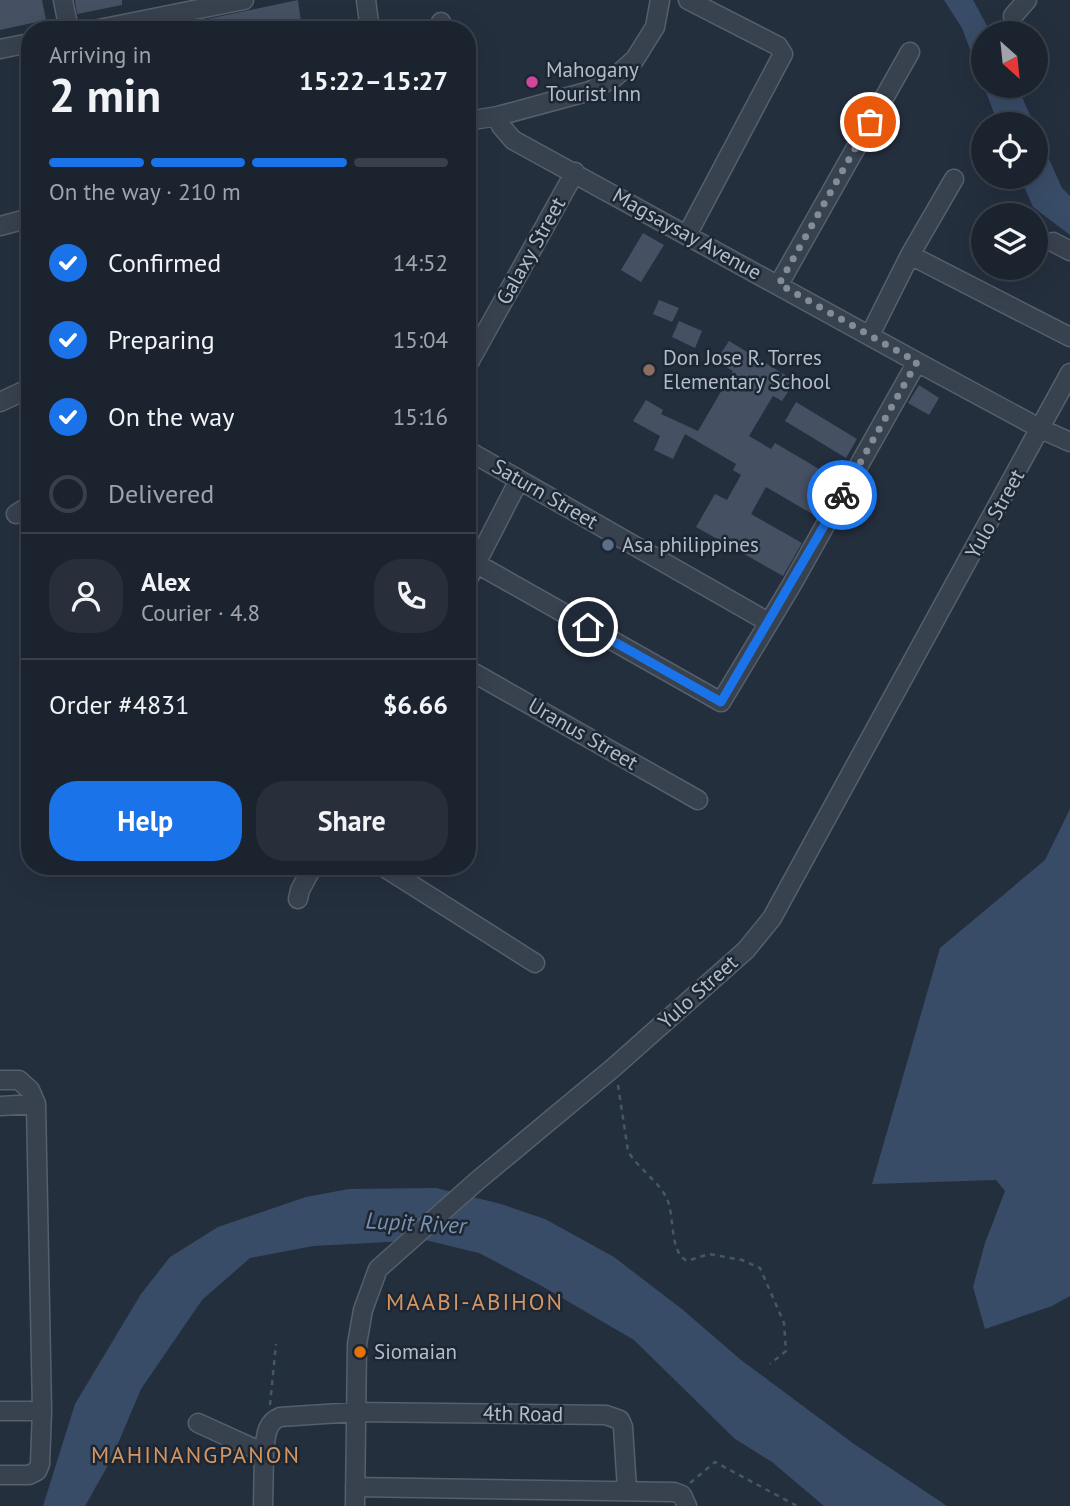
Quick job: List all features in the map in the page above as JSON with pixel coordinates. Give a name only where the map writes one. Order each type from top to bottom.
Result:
[{"type":"street","points":[[63,0],[67,21]]},
{"type":"street","points":[[139,21],[244,0]]},
{"type":"street","points":[[366,0],[369,21]]},
{"type":"street","points":[[476,122],[590,91],[615,77],[635,59],[655,27],[660,0]]},
{"type":"street","points":[[687,235],[783,54],[778,46],[688,0]]},
{"type":"street","points":[[1013,16],[1027,0]]},
{"type":"street","points":[[0,49],[21,45]]},
{"type":"street","points":[[779,284],[910,52]]},
{"type":"street","name":"Magsaysay Avenue","points":[[498,116],[501,126],[513,140],[917,362],[1070,442]]},
{"type":"street","name":"Galaxy Street","points":[[476,350],[575,172]]},
{"type":"street","points":[[870,335],[910,255],[954,179]]},
{"type":"street","points":[[0,226],[21,220]]},
{"type":"street","points":[[1054,242],[1070,251]]},
{"type":"street","points":[[910,255],[1070,337]]},
{"type":"street","points":[[519,480],[477,564],[721,702],[917,362]]},
{"type":"street","name":"Yulo Street","points":[[355,1506],[357,1344],[362,1310],[378,1269],[393,1253],[613,1068],[746,950],[772,918],[1070,373]]},
{"type":"street","points":[[0,402],[21,392]]},
{"type":"street","name":"Saturn Street","points":[[476,455],[768,622]]},
{"type":"street","name":"Uranus Street","points":[[476,674],[698,800]]},
{"type":"street","points":[[298,899],[309,875]]},
{"type":"street","points":[[396,875],[535,963]]},
{"type":"street","points":[[0,1080],[19,1080],[30,1090],[36,1104],[42,1411],[40,1464],[37,1471],[29,1475],[0,1475]]},
{"type":"street","points":[[0,1106],[36,1104]]},
{"type":"street","points":[[0,1411],[42,1411]]},
{"type":"street","name":"4th Road","points":[[268,1426],[280,1417],[355,1412],[613,1416],[624,1427],[627,1489]]},
{"type":"street","points":[[198,1423],[264,1453]]},
{"type":"street","points":[[263,1506],[264,1453],[268,1426]]},
{"type":"street","points":[[355,1486],[627,1489],[683,1499]]},
{"type":"path","points":[[613,1068],[622,1099],[628,1151],[667,1199],[677,1248],[682,1258],[687,1261],[709,1254],[760,1268],[784,1323],[786,1351],[770,1364]]},
{"type":"path","points":[[268,1426],[276,1344]]},
{"type":"path","points":[[683,1499],[715,1462],[797,1506]]},
{"type":"water","points":[[944,0],[973,0],[984,21],[971,21],[971,52],[962,28]]},
{"type":"water","points":[[988,98],[1022,98],[1029,112],[994,112]]},
{"type":"water","points":[[1048,157],[1062,188],[1070,196],[1070,235],[1048,218],[1048,203],[1031,203],[1025,189],[1048,189]]},
{"type":"water","points":[[1070,809],[1070,1296],[1052,1306],[985,1329],[973,1287],[985,1243],[1005,1191],[996,1180],[872,1184],[940,948],[1045,860]]},
{"type":"water","name":"Lupit River","points":[[436,1188],[501,1204],[545,1219],[614,1257],[683,1310],[741,1360],[854,1444],[947,1506],[824,1506],[772,1462],[735,1439],[634,1340],[479,1253],[425,1240],[313,1246],[250,1258],[202,1300],[141,1389],[111,1460],[85,1506],[43,1506],[75,1404],[141,1294],[170,1257],[218,1227],[306,1197],[349,1189]]},
{"type":"building","points":[[0,0],[42,0],[46,20],[21,21],[21,25],[0,30]]},
{"type":"building","points":[[75,0],[122,0],[122,5],[77,14]]},
{"type":"building","points":[[298,0],[301,21],[198,21]]},
{"type":"building","points":[[643,233],[664,245],[641,282],[621,270]]},
{"type":"building","points":[[659,300],[679,308],[672,322],[653,314]]},
{"type":"building","points":[[679,321],[702,331],[695,348],[672,337]]},
{"type":"building","points":[[729,341],[795,381],[782,401],[773,396],[749,436],[771,449],[775,443],[836,479],[814,515],[766,487],[751,514],[802,543],[783,576],[696,527],[715,494],[727,500],[741,475],[733,470],[736,464],[685,434],[673,459],[654,450],[660,436],[633,421],[646,400],[663,410],[661,414],[698,431],[733,371],[716,361]]},
{"type":"building","points":[[919,385],[939,398],[929,415],[908,403]]},
{"type":"building","points":[[796,402],[857,439],[846,458],[785,421]]},
{"type":"way so far","points":[[842,495],[917,362],[779,284],[870,122]]},
{"type":"place","name":"Mahogany Tourist Inn","points":[[532,82]]},
{"type":"place","name":"Don Jose R. Torres Elementary School","points":[[649,370]]},
{"type":"place","name":"Asa philippines","points":[[608,545]]},
{"type":"place","name":"Siomaian","points":[[360,1352]]},
{"type":"district","name":"MAABI-ABIHON","points":[[475,1302]]},
{"type":"district","name":"MAHINANGPANON","points":[[196,1455]]},
{"type":"route","points":[[588,627],[721,702],[842,495]]}]
